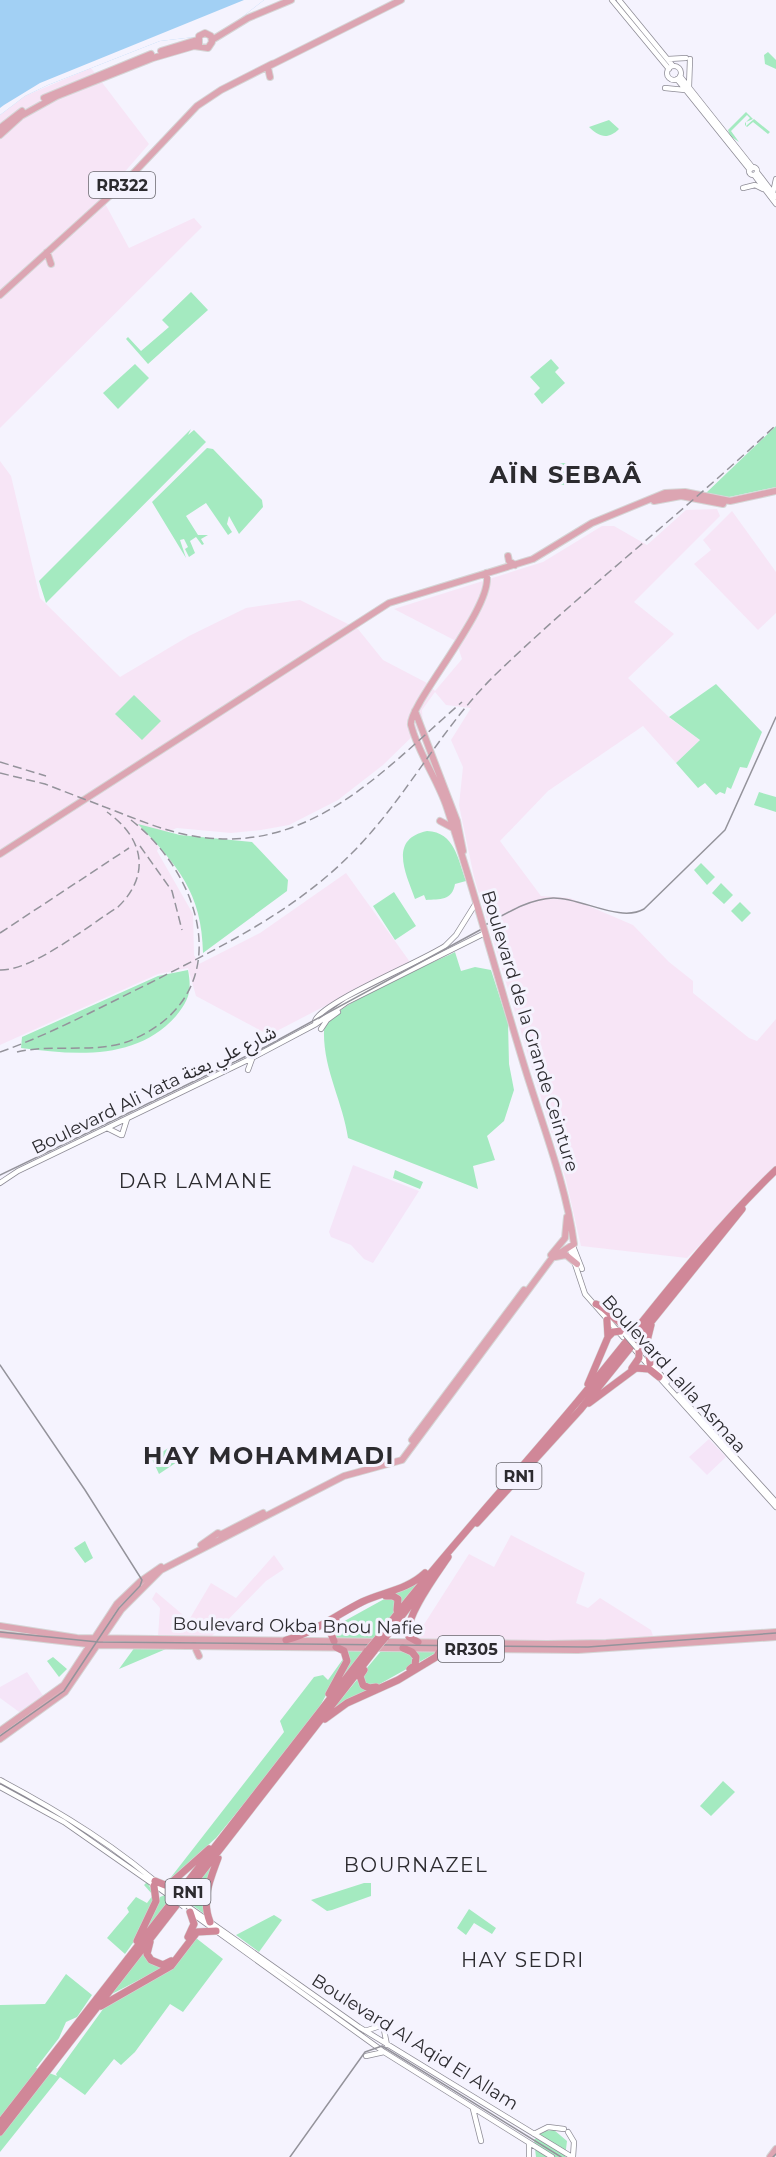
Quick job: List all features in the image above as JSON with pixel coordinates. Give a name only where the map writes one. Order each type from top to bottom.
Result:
[{"type":"highway","name":"RN1","points":[[1,2129],[123,1964],[382,1637],[448,1557],[579,1410],[728,1218],[776,1170]]},
{"type":"highway","name":"RN1","points":[[382,1637],[386,1627],[458,1538],[749,1202],[776,1175]]},
{"type":"highway","points":[[596,1304],[622,1325],[629,1327],[637,1325],[652,1315]]},
{"type":"highway","points":[[649,1364],[647,1338],[652,1315]]},
{"type":"highway","points":[[577,1402],[587,1386],[608,1337],[607,1320]]},
{"type":"highway","points":[[608,1337],[622,1334]]},
{"type":"highway","points":[[631,1370],[638,1351]]},
{"type":"highway","points":[[579,1410],[631,1370],[646,1368],[659,1377]]},
{"type":"highway","points":[[286,1640],[330,1622],[361,1603],[412,1583],[458,1538]]},
{"type":"highway","points":[[418,1642],[409,1637],[407,1628],[422,1597],[448,1557]]},
{"type":"highway","points":[[333,1644],[329,1632],[333,1623],[364,1604],[393,1596],[399,1601],[399,1607],[386,1627]]},
{"type":"highway","points":[[312,1727],[347,1661],[345,1651],[333,1644],[326,1631],[330,1622]]},
{"type":"highway","points":[[408,1674],[438,1653],[441,1645]]},
{"type":"highway","points":[[371,1651],[360,1676],[363,1684],[369,1688],[395,1678],[414,1665],[415,1655],[403,1648]]},
{"type":"highway","points":[[312,1727],[347,1703],[408,1674],[451,1648]]},
{"type":"highway","name":"RN1","points":[[1,2129],[219,1852],[312,1727]]},
{"type":"highway","points":[[123,1964],[156,1901],[155,1883],[165,1885],[172,1882],[232,1826]]},
{"type":"highway","points":[[210,1922],[206,1912],[206,1897],[219,1852]]},
{"type":"highway","points":[[152,1938],[147,1951],[148,1957],[154,1963],[168,1964],[193,1928],[194,1920],[187,1908]]},
{"type":"highway","points":[[98,2007],[171,1966],[197,1932],[216,1931]]},
{"type":"main road","points":[[0,128],[24,110],[65,87],[198,43],[208,48],[211,37],[280,0]]},
{"type":"main road","points":[[198,43],[201,34],[211,37],[291,0]]},
{"type":"main road","name":"RR322","points":[[0,295],[127,180],[197,106],[244,78],[401,0]]},
{"type":"main road","points":[[612,0],[670,68],[680,69],[679,78],[775,195]]},
{"type":"main road","points":[[619,0],[666,59],[670,68],[669,77],[679,78]]},
{"type":"main road","points":[[0,135],[21,116],[57,96],[198,43]]},
{"type":"main road","points":[[666,59],[688,58],[687,88]]},
{"type":"main road","points":[[270,66],[270,77]]},
{"type":"main road","points":[[665,88],[687,88]]},
{"type":"main road","points":[[754,171],[776,204]]},
{"type":"main road","points":[[775,195],[776,178]]},
{"type":"main road","points":[[743,188],[754,185],[767,191]]},
{"type":"main road","points":[[47,252],[51,264]]},
{"type":"main road","points":[[487,575],[538,557],[592,523],[665,493],[685,492],[730,501],[775,492]]},
{"type":"main road","points":[[0,856],[376,610],[540,560],[595,526],[664,498],[681,496],[729,505],[775,492]]},
{"type":"main road","points":[[508,556],[509,561],[515,564]]},
{"type":"main road","points":[[415,710],[457,645],[487,589],[487,575]]},
{"type":"main road","points":[[370,604],[376,610]]},
{"type":"main road","points":[[0,856],[386,606]]},
{"type":"main road","name":"Boulevard de la Grande Ceinture","points":[[415,710],[411,725],[444,799],[464,857]]},
{"type":"main road","name":"Boulevard de la Grande Ceinture","points":[[415,710],[457,821],[476,903],[568,1214],[568,1244]]},
{"type":"main road","points":[[440,821],[453,828]]},
{"type":"main road","points":[[316,1022],[319,1014],[445,946],[456,935],[476,903]]},
{"type":"main road","name":"Boulevard Ali Yata شارع علي يعتة","points":[[0,1181],[252,1058],[353,999],[485,933]]},
{"type":"main road","points":[[321,1029],[327,1020],[353,999]]},
{"type":"main road","name":"Boulevard Ali Yata شارع علي يعتة","points":[[0,1181],[15,1169],[316,1022]]},
{"type":"main road","points":[[237,1065],[247,1071],[252,1058]]},
{"type":"main road","points":[[107,1128],[122,1135],[127,1119]]},
{"type":"main road","points":[[0,1739],[65,1692],[107,1636],[121,1610],[161,1570],[220,1537],[344,1476],[402,1460],[552,1258],[568,1244]]},
{"type":"main road","points":[[0,1731],[64,1685],[117,1604],[140,1581],[344,1472],[399,1457],[493,1329],[568,1244]]},
{"type":"main road","name":"Boulevard Lalla Asmaa","points":[[568,1244],[577,1264],[585,1294],[622,1334]]},
{"type":"main road","name":"Boulevard Lalla Asmaa","points":[[568,1244],[583,1273],[586,1291],[596,1304],[776,1502]]},
{"type":"main road","points":[[583,1251],[580,1254],[583,1273]]},
{"type":"main road","points":[[552,1258],[566,1256],[577,1264]]},
{"type":"main road","name":"Boulevard Lalla Asmaa","points":[[649,1364],[776,1507]]},
{"type":"main road","name":"Boulevard Okba Bnou Nafie","points":[[0,1626],[94,1638],[107,1636],[224,1637],[403,1648],[441,1645],[589,1644],[776,1632]]},
{"type":"main road","name":"Boulevard Okba Bnou Nafie","points":[[0,1634],[89,1644],[418,1642],[451,1648],[607,1649],[776,1637]]},
{"type":"main road","points":[[194,1645],[198,1656]]},
{"type":"main road","points":[[0,1780],[56,1809],[106,1842],[187,1908]]},
{"type":"main road","points":[[0,1787],[51,1815],[155,1883]]},
{"type":"main road","points":[[99,1845],[106,1842]]},
{"type":"main road","points":[[105,1850],[106,1842]]},
{"type":"main road","name":"Boulevard Al Aqid El Allam","points":[[187,1908],[365,2031],[534,2134],[565,2150],[573,2157]]},
{"type":"main road","name":"Boulevard Al Aqid El Allam","points":[[187,1908],[384,2052],[552,2157]]},
{"type":"main road","points":[[365,2031],[383,2025],[387,2045]]},
{"type":"main road","points":[[366,2056],[384,2052]]},
{"type":"main road","points":[[473,2109],[481,2141]]},
{"type":"main road","points":[[534,2134],[548,2127],[566,2131],[574,2142],[573,2157]]},
{"type":"main road","points":[[529,2144],[530,2157]]},
{"type":"main road","points":[[770,2157],[776,2149]]},
{"type":"shaded area","points":[[91,68],[149,144],[102,198],[129,248],[194,218],[202,227],[0,428],[0,115],[25,96]]},
{"type":"shaded area","points":[[0,461],[11,476],[40,598],[120,677],[189,636],[246,608],[300,600],[358,629],[383,660],[427,683],[435,691],[462,659],[456,641],[394,609],[543,562],[602,526],[614,526],[647,545],[686,510],[717,509],[720,516],[634,602],[674,634],[628,678],[671,719],[700,740],[676,763],[643,726],[548,791],[500,841],[541,896],[570,898],[633,925],[669,962],[693,981],[693,993],[749,1038],[757,1041],[776,1019],[776,1169],[687,1258],[581,1246],[566,1180],[474,877],[459,805],[463,767],[451,740],[471,708],[446,705],[435,692],[422,710],[423,726],[383,765],[338,800],[289,825],[261,830],[231,833],[177,828],[166,832],[157,851],[193,914],[194,955],[199,964],[260,933],[346,873],[410,962],[269,1035],[196,996],[188,968],[158,974],[0,1045]]},
{"type":"shaded area","points":[[732,511],[776,572],[776,613],[758,630],[694,564],[711,550],[703,540]]},
{"type":"shaded area","points":[[353,1165],[419,1191],[373,1263],[364,1259],[351,1245],[331,1237],[329,1232]]},
{"type":"shaded area","points":[[709,1439],[726,1457],[707,1475],[689,1457]]},
{"type":"shaded area","points":[[511,1535],[585,1573],[576,1603],[588,1608],[600,1598],[651,1630],[657,1648],[448,1651],[416,1637],[469,1554],[494,1567]]},
{"type":"shaded area","points":[[274,1555],[284,1569],[266,1581],[212,1636],[158,1636],[160,1608],[152,1599],[156,1592],[189,1620],[211,1583],[236,1598]]},
{"type":"shaded area","points":[[27,1672],[44,1697],[22,1714],[0,1698],[0,1687]]},
{"type":"green space","points":[[768,52],[776,60],[776,69],[765,64],[764,55]]},
{"type":"green space","points":[[746,112],[753,119],[746,122],[750,118],[747,115],[731,131],[739,142],[730,136],[728,130]]},
{"type":"green space","points":[[754,119],[770,132],[768,134],[753,122],[746,126]]},
{"type":"green space","points":[[609,120],[619,129],[611,135],[600,135],[589,127]]},
{"type":"green space","points":[[191,292],[208,310],[148,364],[126,339],[128,337],[141,351],[169,327],[162,320]]},
{"type":"green space","points":[[551,359],[559,368],[555,372],[565,383],[542,404],[534,394],[540,388],[530,377]]},
{"type":"green space","points":[[135,364],[149,378],[118,409],[103,393]]},
{"type":"green space","points":[[776,426],[776,487],[729,497],[706,493]]},
{"type":"green space","points":[[191,429],[188,435],[194,430],[206,442],[46,603],[39,581]]},
{"type":"green space","points":[[207,448],[213,449],[262,500],[263,507],[239,534],[229,516],[227,524],[232,532],[228,535],[206,503],[186,516],[198,535],[208,535],[201,539],[204,544],[202,545],[196,537],[190,541],[195,553],[189,557],[184,539],[180,540],[186,558],[152,502]]},
{"type":"green space","points":[[564,463],[572,466],[575,474],[572,482],[564,485],[556,482],[553,474],[556,466]]},
{"type":"green space","points":[[716,684],[762,732],[747,768],[740,767],[731,789],[727,787],[725,794],[720,792],[716,795],[705,783],[698,788],[676,763],[700,740],[669,717]]},
{"type":"green space","points":[[134,695],[161,721],[142,740],[115,714]]},
{"type":"green space","points":[[759,792],[776,797],[776,812],[754,805]]},
{"type":"green space","points":[[138,824],[180,835],[252,842],[288,880],[287,891],[203,953],[202,932],[193,897],[176,867]]},
{"type":"green space","points":[[427,831],[444,836],[450,842],[458,856],[466,881],[455,884],[451,894],[441,899],[426,900],[424,895],[415,899],[405,869],[403,859],[407,841]]},
{"type":"green space","points":[[701,863],[715,877],[707,885],[694,870]]},
{"type":"green space","points":[[721,883],[733,895],[724,904],[712,893]]},
{"type":"green space","points":[[394,892],[416,926],[395,940],[373,906]]},
{"type":"green space","points":[[740,902],[751,913],[742,922],[731,911]]},
{"type":"green space","points":[[455,952],[461,971],[475,967],[491,970],[508,1023],[509,1064],[514,1090],[504,1121],[487,1136],[495,1160],[473,1166],[478,1189],[348,1138],[325,1045],[324,1031],[329,1021],[342,1010],[381,987]]},
{"type":"green space","points":[[188,970],[190,984],[184,1005],[160,1031],[142,1041],[104,1052],[62,1052],[21,1048],[22,1037],[158,976]]},
{"type":"green space","points":[[395,1170],[423,1182],[420,1189],[393,1178]]},
{"type":"green space","points":[[174,1444],[183,1458],[159,1474],[152,1459]]},
{"type":"green space","points":[[85,1541],[93,1558],[85,1563],[74,1548]]},
{"type":"green space","points":[[424,1577],[372,1640],[333,1639],[330,1629]]},
{"type":"green space","points":[[135,1647],[166,1649],[119,1669]]},
{"type":"green space","points":[[347,1648],[367,1648],[333,1691],[348,1662]]},
{"type":"green space","points":[[382,1650],[439,1651],[331,1711]]},
{"type":"green space","points":[[53,1657],[67,1669],[59,1677],[47,1661]]},
{"type":"green space","points":[[343,1659],[345,1660],[313,1719],[216,1838],[168,1881],[284,1732],[280,1721],[314,1677],[323,1675],[328,1680]]},
{"type":"green space","points":[[723,1781],[735,1792],[711,1816],[700,1806]]},
{"type":"green space","points":[[213,1863],[202,1901],[206,1915],[184,1899]]},
{"type":"green space","points":[[147,1882],[155,1896],[135,1940],[125,1954],[107,1938],[129,1912],[127,1908],[136,1897],[147,1903],[153,1895],[144,1885]]},
{"type":"green space","points":[[364,1883],[371,1883],[371,1896],[332,1910],[327,1911],[311,1900]]},
{"type":"green space","points":[[165,1895],[172,1900],[140,1940],[160,1897]]},
{"type":"green space","points":[[469,1909],[496,1928],[492,1934],[474,1923],[466,1935],[457,1928]]},
{"type":"green space","points":[[274,1915],[282,1920],[259,1952],[236,1935]]},
{"type":"green space","points":[[196,1938],[223,1959],[183,2012],[170,2004],[135,2052],[121,2065],[114,2059],[85,2095],[60,2077],[0,2152],[0,2005],[45,2004],[66,1974],[92,1995],[77,2017],[66,2022],[59,2038],[36,2068],[57,2076],[56,2074],[106,2005],[175,1966]]},
{"type":"green space","points":[[145,1951],[153,1965],[164,1967],[108,1996]]},
{"type":"green space","points":[[554,2130],[567,2141],[565,2157],[536,2157],[534,2140],[543,2131]]},
{"type":"water","points":[[0,0],[264,0],[220,34],[160,41],[48,85],[25,96],[0,115]]},
{"type":"pier","points":[[244,0],[264,0],[220,34],[160,41],[48,85],[25,96],[0,115],[0,108],[40,83]]},
{"type":"tram line","points":[[487,924],[527,904],[553,898],[623,913],[634,913],[644,909],[725,830],[776,717]]},
{"type":"tram line","points":[[0,1175],[265,1047],[480,930]]},
{"type":"tram line","points":[[0,1365],[85,1490],[142,1580],[140,1586],[119,1608],[64,1691],[0,1736]]},
{"type":"tram line","points":[[0,1632],[98,1642],[588,1647],[776,1633]]},
{"type":"tram line","points":[[290,2157],[365,2052],[382,2046],[561,2157]]},
{"type":"tram line","points":[[773,2157],[776,2154]]},
{"type":"railway","points":[[0,1052],[75,1020],[229,942],[281,911],[330,874],[371,832],[457,718],[495,675],[776,425]]},
{"type":"railway","points":[[102,806],[183,834],[227,839],[266,835],[303,823],[337,805],[401,757],[462,702]]},
{"type":"railway","points":[[0,762],[46,776]]},
{"type":"railway","points":[[0,773],[45,784],[110,809]]},
{"type":"railway","points":[[0,970],[28,963],[44,955],[118,907],[129,895],[139,870],[139,857],[129,833],[107,812]]},
{"type":"railway","points":[[17,1052],[46,1048],[106,1047],[120,1044],[134,1039],[166,1019],[187,993],[198,965],[198,934],[191,902],[177,872],[156,844],[131,820]]},
{"type":"railway","points":[[140,846],[172,891],[182,930]]},
{"type":"railway","points":[[0,933],[129,848]]},
{"type":"district","name":"AÏN SEBAÂ","points":[[566,474]]},
{"type":"district","name":"DAR LAMANE","points":[[196,1181]]},
{"type":"district","name":"HAY MOHAMMADI","points":[[269,1455]]},
{"type":"district","name":"BOURNAZEL","points":[[416,1865]]},
{"type":"district","name":"HAY SEDRI","points":[[523,1960]]}]
